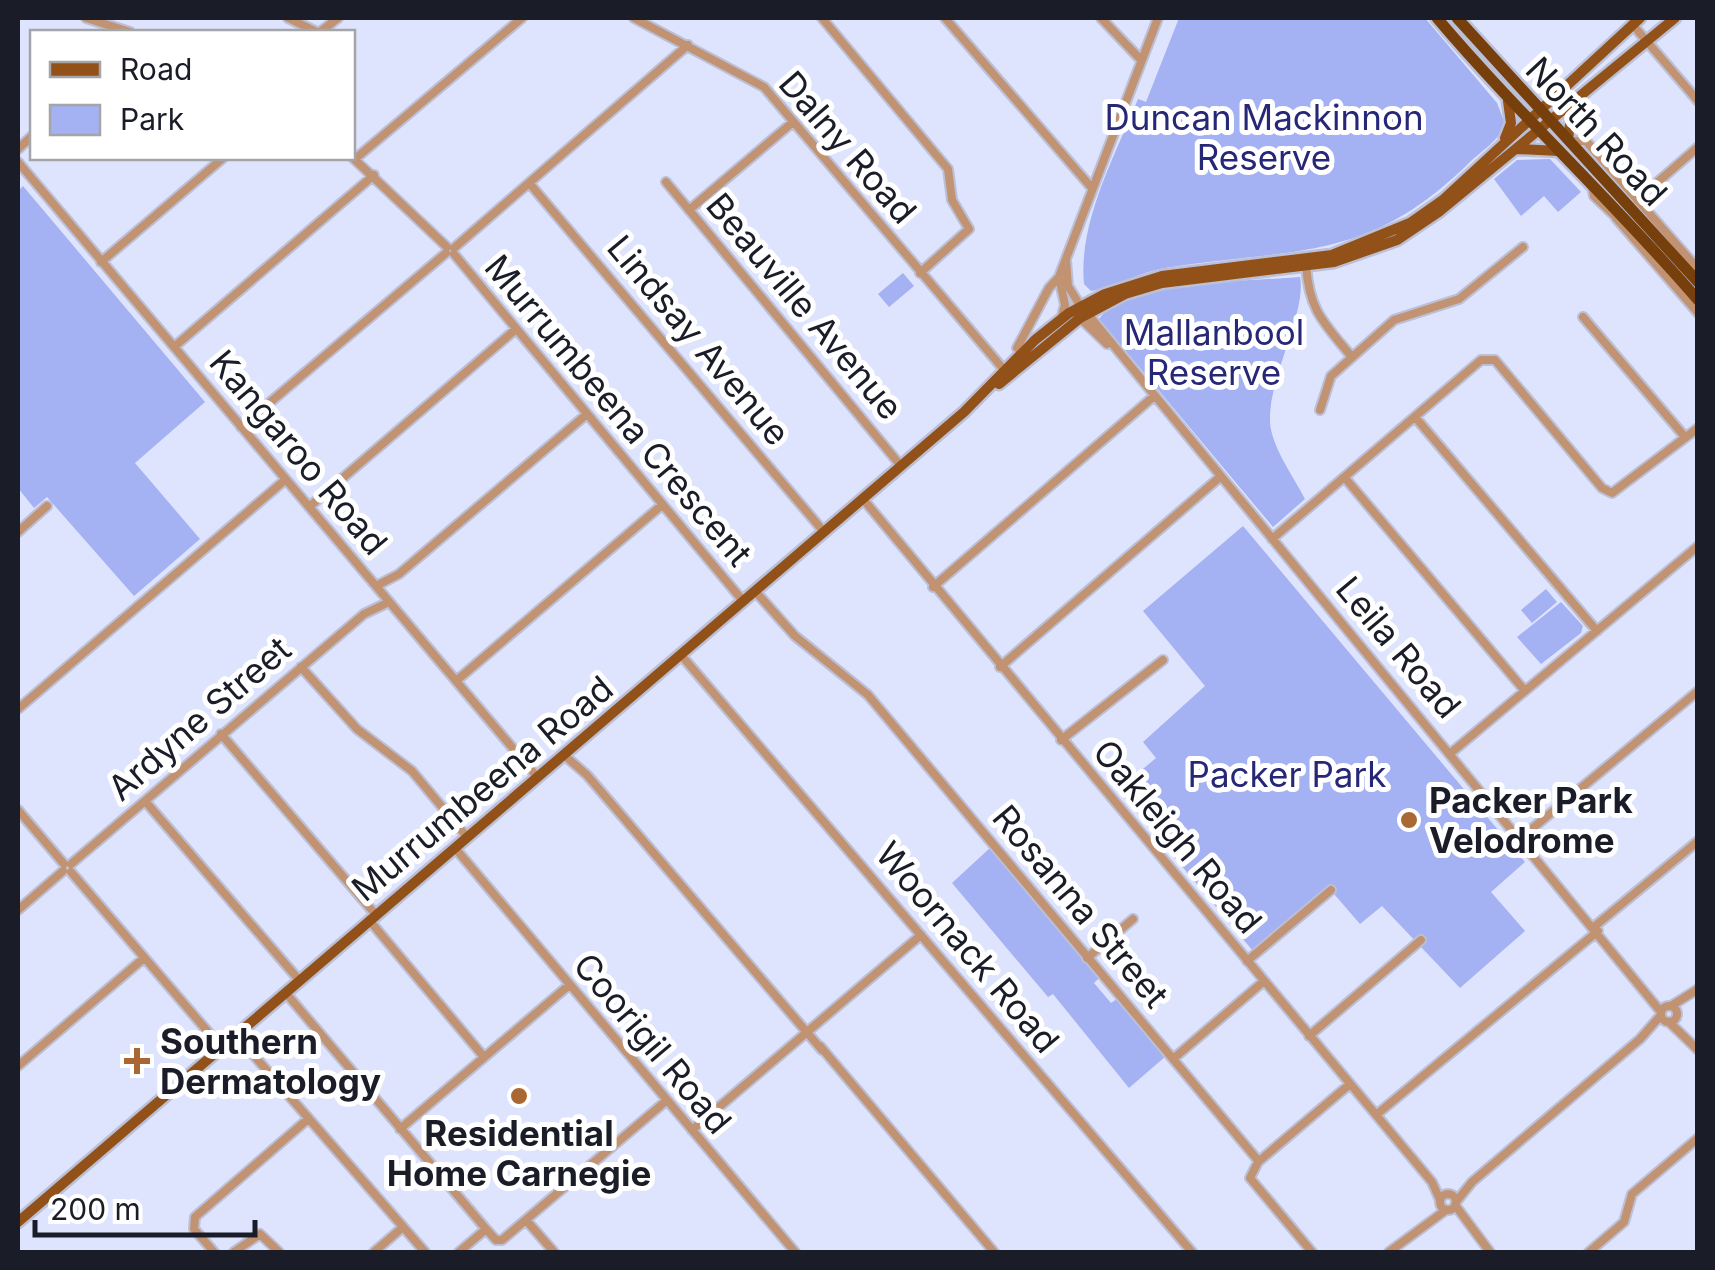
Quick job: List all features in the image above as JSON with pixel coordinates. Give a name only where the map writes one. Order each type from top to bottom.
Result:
[{"type":"highway","name":"North Road","points":[[1436,18],[1508,101],[1590,182],[1698,300]]},
{"type":"highway","name":"North Road","points":[[1457,18],[1537,109],[1635,202],[1698,282]]},
{"type":"main road","name":"Murrumbeena Road","points":[[1005,375],[1061,319],[1153,285],[1354,257],[1407,234],[1675,18]]},
{"type":"main road","name":"Murrumbeena Road","points":[[18,1222],[1093,300],[1162,276],[1306,263],[1352,250],[1410,224],[1636,21]]},
{"type":"main road","points":[[1569,140],[1571,118],[1584,94]]},
{"type":"main road","points":[[1502,144],[1511,123],[1508,101]]},
{"type":"main road","points":[[1516,149],[1559,150]]},
{"type":"street","points":[[86,18],[124,30]]},
{"type":"street","points":[[288,18],[314,30]]},
{"type":"street","points":[[355,157],[522,18]]},
{"type":"street","name":"Dalny Road","points":[[634,18],[761,84],[1005,375]]},
{"type":"street","points":[[822,18],[948,169],[952,200],[969,229],[920,274]]},
{"type":"street","points":[[945,18],[1091,186]]},
{"type":"street","points":[[1101,18],[1141,60]]},
{"type":"street","points":[[1061,319],[1068,246],[1158,18]]},
{"type":"street","points":[[1636,21],[1648,42],[1698,100]]},
{"type":"street","points":[[241,427],[530,184],[688,45]]},
{"type":"street","points":[[689,210],[792,122]]},
{"type":"street","points":[[1698,148],[1635,202],[1698,268]]},
{"type":"street","name":"Murrumbeena Crescent","points":[[355,159],[450,250],[743,601]]},
{"type":"street","points":[[102,262],[222,160]]},
{"type":"street","name":"Kangaroo Road","points":[[18,162],[538,778]]},
{"type":"street","points":[[174,347],[374,176]]},
{"type":"street","name":"Beauville Avenue","points":[[666,182],[901,466]]},
{"type":"street","name":"Lindsay Avenue","points":[[530,184],[824,532]]},
{"type":"street","points":[[1614,209],[1698,314]]},
{"type":"street","points":[[1320,410],[1331,376],[1394,320],[1472,291],[1523,247]]},
{"type":"street","points":[[1306,263],[1314,311],[1351,356]]},
{"type":"street","points":[[1063,277],[1078,293],[1093,300]]},
{"type":"street","points":[[1017,348],[1048,288],[1063,277]]},
{"type":"street","name":"Leila Road","points":[[1063,277],[1082,311],[1110,347],[1696,1048]]},
{"type":"street","points":[[1583,317],[1685,437]]},
{"type":"street","points":[[309,507],[516,330]]},
{"type":"street","points":[[1272,539],[1482,360],[1494,360],[1602,488],[1612,494],[1698,428]]},
{"type":"street","points":[[933,587],[1153,397]]},
{"type":"street","points":[[383,595],[400,574],[587,414]]},
{"type":"street","points":[[1416,416],[1597,631]]},
{"type":"street","points":[[1000,667],[1220,477]]},
{"type":"street","points":[[1345,478],[1524,690]]},
{"type":"street","points":[[18,709],[286,480]]},
{"type":"street","name":"Oakleigh Road","points":[[860,501],[1490,1252]]},
{"type":"street","points":[[456,681],[662,505]]},
{"type":"street","points":[[18,532],[47,506]]},
{"type":"street","points":[[1452,752],[1698,546]]},
{"type":"street","name":"Ardyne Street","points":[[18,910],[364,614],[400,574]]},
{"type":"street","name":"Rosanna Street","points":[[757,589],[800,640],[861,686],[1258,1162],[1250,1169],[1250,1178],[1312,1252]]},
{"type":"street","name":"Woornack Road","points":[[682,654],[1192,1252]]},
{"type":"street","points":[[1061,740],[1163,660]]},
{"type":"street","points":[[301,667],[358,730],[412,771],[467,837]]},
{"type":"street","points":[[1522,837],[1696,694]]},
{"type":"street","points":[[221,734],[484,1057]]},
{"type":"street","points":[[567,752],[994,1252]]},
{"type":"street","points":[[145,801],[299,980]]},
{"type":"street","points":[[18,810],[221,1048]]},
{"type":"street","points":[[1376,1115],[1698,841]]},
{"type":"street","name":"Coorigil Road","points":[[453,850],[796,1252]]},
{"type":"street","points":[[1247,961],[1330,890]]},
{"type":"street","points":[[1087,958],[1133,919]]},
{"type":"street","points":[[692,1130],[922,935]]},
{"type":"street","points":[[1309,1036],[1421,940]]},
{"type":"street","points":[[18,1066],[144,958]]},
{"type":"street","points":[[1173,1059],[1264,981]]},
{"type":"street","points":[[400,1129],[568,986]]},
{"type":"street","points":[[1389,1252],[1698,989]]},
{"type":"street","points":[[285,992],[499,1241],[666,1100]]},
{"type":"street","points":[[236,1035],[426,1252]]},
{"type":"street","points":[[1258,1162],[1350,1084]]},
{"type":"street","points":[[214,1252],[194,1229],[195,1217],[308,1119]]},
{"type":"street","points":[[1589,1252],[1624,1222],[1632,1194],[1698,1138]]},
{"type":"street","points":[[526,1220],[554,1252]]},
{"type":"street","points":[[374,1252],[403,1227]]},
{"type":"street","points":[[459,1252],[486,1229]]},
{"type":"street","points":[[234,1252],[260,1234],[278,1252]]},
{"type":"green space","name":"Duncan Mackinnon Reserve","points":[[1179,18],[1425,18],[1497,103],[1505,124],[1494,141],[1432,196],[1362,235],[1291,252],[1155,270],[1091,291],[1084,284],[1084,261],[1092,213],[1138,99],[1146,102]]},
{"type":"green space","points":[[1550,159],[1581,192],[1558,212],[1544,196],[1521,216],[1494,179],[1517,160]]},
{"type":"green space","points":[[23,186],[205,402],[135,463],[200,539],[134,596],[47,497],[34,508],[18,488],[18,191]]},
{"type":"green space","points":[[903,273],[914,286],[889,307],[878,294]]},
{"type":"green space","name":"Mallanbool Reserve","points":[[1300,277],[1298,308],[1275,384],[1270,420],[1278,450],[1305,499],[1273,527],[1099,319],[1114,306],[1163,290]]},
{"type":"green space","name":"Packer Park","points":[[1243,526],[1525,862],[1491,892],[1525,931],[1460,988],[1382,906],[1360,924],[1328,887],[1253,951],[1118,790],[1156,758],[1143,742],[1205,686],[1143,611]]},
{"type":"green space","points":[[1546,589],[1557,602],[1532,623],[1521,610]]},
{"type":"green space","points":[[1561,602],[1583,626],[1581,633],[1541,664],[1517,637]]},
{"type":"green space","points":[[991,847],[1099,978],[1094,983],[1111,1003],[1117,999],[1166,1056],[1129,1088],[1053,994],[1048,997],[952,883]]},
{"type":"place","name":"Packer Park Velodrome","points":[[1409,820]]},
{"type":"place","name":"Southern Dermatology","points":[[137,1061]]},
{"type":"place","name":"Residential Home Carnegie","points":[[519,1096]]}]
